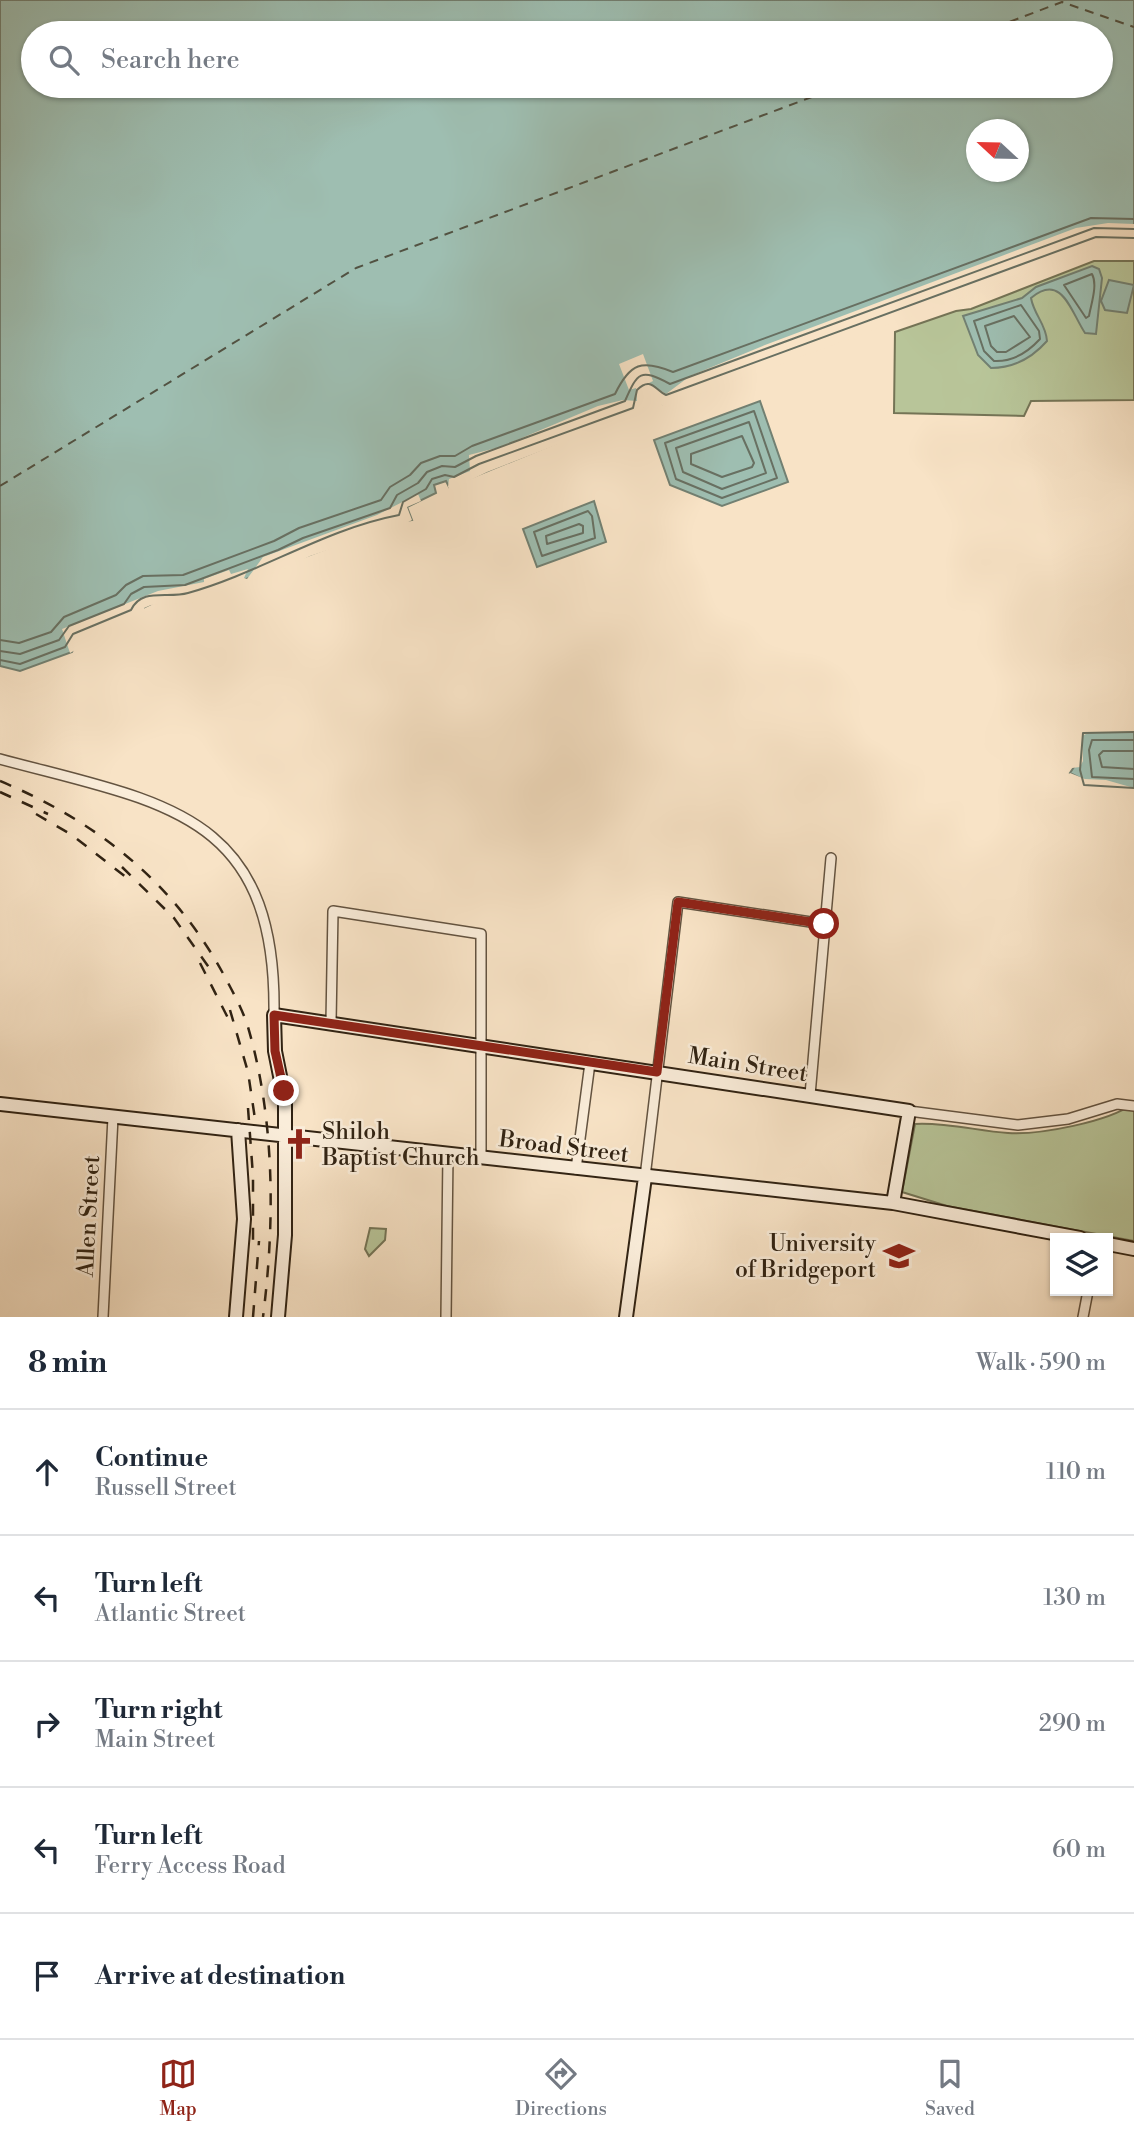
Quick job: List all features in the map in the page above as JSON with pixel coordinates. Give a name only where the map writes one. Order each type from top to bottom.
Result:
[{"type":"street","points":[[0,759],[148,800],[195,822],[214,837],[256,890],[271,945],[275,1051],[285,1101],[285,1235],[278,1317]]},
{"type":"street","points":[[810,1095],[831,858]]},
{"type":"street","points":[[626,1317],[678,902],[824,924]]},
{"type":"street","points":[[331,1022],[333,911],[481,934],[481,1158]]},
{"type":"street","name":"Main Street","points":[[274,1015],[987,1123],[1032,1125],[1082,1116],[1117,1104],[1132,1105]]},
{"type":"street","points":[[576,1169],[590,1063]]},
{"type":"street","name":"Broad Street","points":[[0,1104],[893,1203],[1053,1233]]},
{"type":"street","points":[[893,1203],[909,1111]]},
{"type":"street","name":"Allen Street","points":[[103,1317],[113,1117]]},
{"type":"street","points":[[236,1317],[244,1219],[238,1130]]},
{"type":"street","points":[[446,1317],[448,1154]]},
{"type":"street","points":[[1113,1245],[1134,1249]]},
{"type":"street","points":[[1083,1317],[1087,1296]]},
{"type":"green space","points":[[1094,261],[1134,261],[1134,400],[1031,401],[1024,416],[894,413],[895,332],[956,311],[971,309]]},
{"type":"green space","points":[[1134,1103],[1134,1241],[1113,1237],[1113,1233],[1091,1233],[947,1206],[902,1192],[915,1124],[938,1124],[1008,1133],[1037,1132],[1073,1126],[1123,1110]]},
{"type":"green space","points":[[370,1228],[386,1229],[385,1240],[369,1256],[365,1249]]},
{"type":"water","points":[[0,0],[1134,0],[1134,245],[1099,243],[663,404],[653,392],[644,393],[642,408],[449,487],[446,481],[434,485],[436,493],[407,507],[412,520],[395,523],[190,600],[153,603],[77,640],[72,652],[20,671],[0,666]]},
{"type":"water","points":[[1092,266],[1099,269],[1102,278],[1096,334],[1085,333],[1070,306],[1058,292],[1042,291],[1031,298],[1046,335],[1047,341],[1041,347],[1022,361],[1000,368],[991,368],[978,355],[963,316],[1022,298],[1036,287]]},
{"type":"water","points":[[1109,280],[1134,285],[1127,313],[1105,310],[1101,301]]},
{"type":"water","points":[[760,401],[788,482],[722,506],[670,485],[654,440]]},
{"type":"water","points":[[594,501],[606,542],[537,567],[523,529]]},
{"type":"water","points":[[1134,725],[1134,802],[1133,795],[1112,795],[1070,773],[1074,767],[1076,728]]},
{"type":"pier","points":[[1108,223],[1134,224],[1134,248],[1100,247],[664,407],[650,394],[640,416],[639,413],[487,472],[450,490],[448,487],[449,479],[470,471],[469,455],[500,447],[598,406],[623,400],[637,401],[636,388],[629,390],[619,364],[643,354],[653,381],[649,383],[666,394],[690,376],[765,345],[1076,228]]},
{"type":"pier","points":[[418,494],[421,501],[407,507],[412,520],[403,525],[310,556],[286,568],[191,603],[151,605],[144,608],[144,616],[78,642],[77,649],[70,653],[62,629],[158,591],[204,582],[204,579],[229,570],[231,574],[248,569],[244,578],[247,579],[263,557],[377,515]]},
{"type":"pier","points":[[1091,721],[1134,721],[1134,733],[1088,733],[1082,736],[1083,761],[1080,767],[1072,768],[1069,749],[1073,726]]},
{"type":"pier","points":[[1070,773],[1085,779],[1106,780],[1134,788],[1134,806],[1130,798],[1079,795],[1068,776]]},
{"type":"ferry route","points":[[1012,21],[1062,2],[1134,27]]},
{"type":"ferry route","points":[[0,486],[356,268],[809,98]]},
{"type":"railway","points":[[0,781],[70,816],[131,860],[158,885],[206,945],[244,1015],[257,1062],[268,1135],[270,1245],[263,1317]]},
{"type":"railway","points":[[0,792],[48,814]]},
{"type":"railway","points":[[36,814],[72,835],[127,878]]},
{"type":"railway","points":[[122,867],[174,918],[210,969]]},
{"type":"railway","points":[[200,963],[230,1022]]},
{"type":"railway","points":[[230,1010],[248,1072],[255,1119]]},
{"type":"railway","points":[[248,1108],[253,1176],[253,1251]]},
{"type":"railway","points":[[253,1317],[259,1241]]},
{"type":"place","name":"Shiloh Baptist Church","points":[[299,1144]]},
{"type":"place","name":"University of Bridgeport","points":[[899,1256]]},
{"type":"route","points":[[284,1091],[277,1067],[274,1015],[657,1072],[678,902],[824,924]]}]
